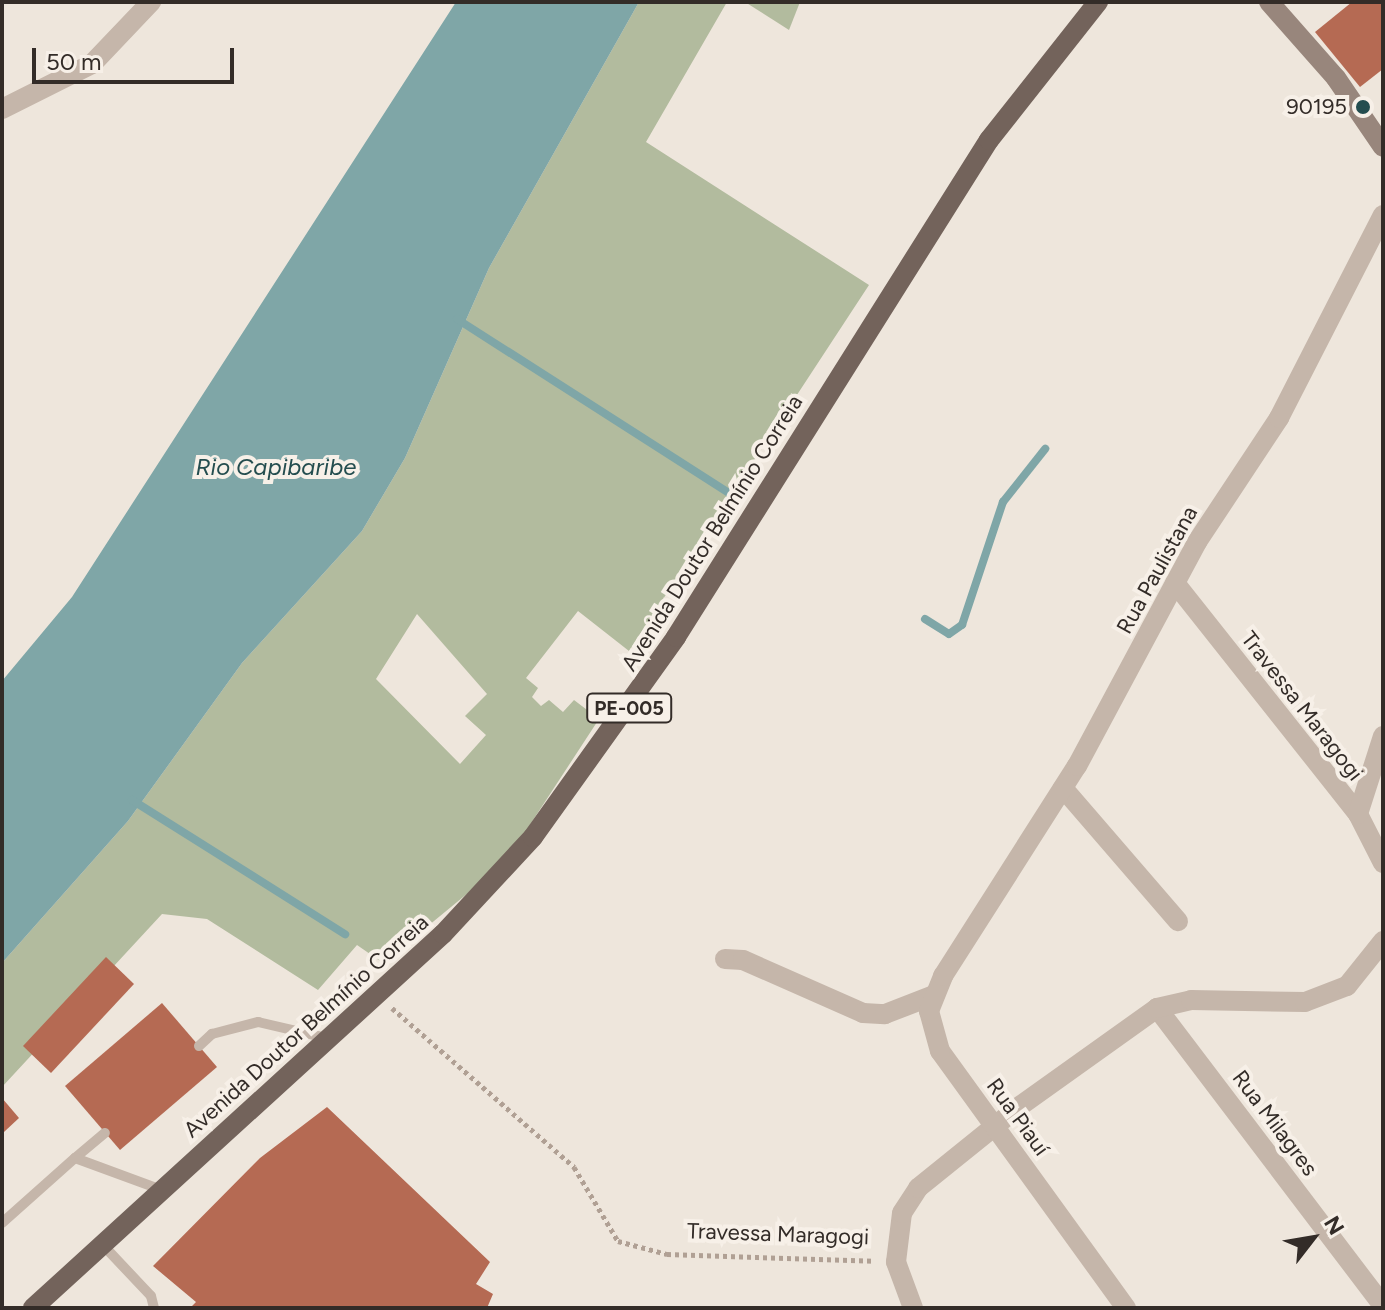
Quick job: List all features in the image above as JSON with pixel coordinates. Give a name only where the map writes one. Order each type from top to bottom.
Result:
[{"type":"main road","name":"Avenida Doutor Belmínio Correia","points":[[33,1308],[492,884],[624,716],[961,183],[1098,2]]},
{"type":"street","points":[[2,109],[92,64],[151,2]]},
{"type":"street","points":[[1269,2],[1336,78],[1383,147]]},
{"type":"street","name":"Rua Paulistana","points":[[934,995],[1063,788],[1175,583],[1279,418],[1383,215]]},
{"type":"street","name":"Travessa Maragogi","points":[[1175,583],[1358,814],[1383,863]]},
{"type":"street","points":[[1358,814],[1383,736]]},
{"type":"street","points":[[1063,788],[1178,921]]},
{"type":"street","points":[[1157,1008],[1327,996],[1366,968],[1383,941]]},
{"type":"street","points":[[725,959],[743,960],[863,1013],[885,1014],[934,995]]},
{"type":"street","name":"Rua Piauí","points":[[934,995],[929,1011],[940,1051],[1126,1308]]},
{"type":"street","name":"Travessa Maragogi","points":[[896,1262],[902,1213],[918,1188],[995,1127],[1157,1008]]},
{"type":"street","name":"Rua Milagres","points":[[1157,1008],[1383,1306]]},
{"type":"street","points":[[896,1262],[913,1308]]},
{"type":"lane","points":[[199,1046],[212,1034],[258,1022],[327,1038]]},
{"type":"lane","points":[[2,1223],[105,1133]]},
{"type":"lane","points":[[75,1158],[162,1190]]},
{"type":"lane","points":[[102,1244],[151,1296],[154,1308]]},
{"type":"path","name":"Travessa Maragogi","points":[[376,994],[574,1167],[618,1241],[667,1254],[896,1262]]},
{"type":"green space","points":[[639,2],[727,2],[646,142],[869,285],[629,651],[578,611],[526,678],[538,688],[532,697],[541,706],[549,700],[563,712],[574,700],[599,719],[520,840],[468,893],[383,963],[357,945],[318,990],[207,919],[162,914],[2,1087],[2,963],[128,821],[242,663],[362,531],[405,458],[489,268]],"holes":[[[417,614],[487,694],[465,716],[486,735],[460,764],[376,679]]]},
{"type":"green space","points":[[745,2],[800,2],[789,30]]},
{"type":"water","name":"Rio Capibaribe","points":[[456,2],[639,2],[489,268],[405,458],[362,531],[242,663],[128,821],[2,963],[2,681],[72,597]]},
{"type":"building","points":[[1352,2],[1383,2],[1383,69],[1360,87],[1315,32]]},
{"type":"building","points":[[106,957],[134,984],[51,1073],[23,1046]]},
{"type":"building","points":[[162,1003],[217,1067],[120,1150],[65,1086]]},
{"type":"building","points":[[2,1098],[19,1118],[4,1132],[2,1130]]},
{"type":"building","points":[[327,1107],[490,1262],[476,1284],[493,1294],[487,1308],[190,1308],[196,1302],[153,1266],[260,1158]]},
{"type":"waterway","points":[[457,319],[729,493]]},
{"type":"waterway","points":[[925,619],[949,634],[962,625],[1003,502],[1045,449]]},
{"type":"waterway","points":[[132,800],[345,934]]},
{"type":"place","name":"90195","points":[[1363,107]]}]
